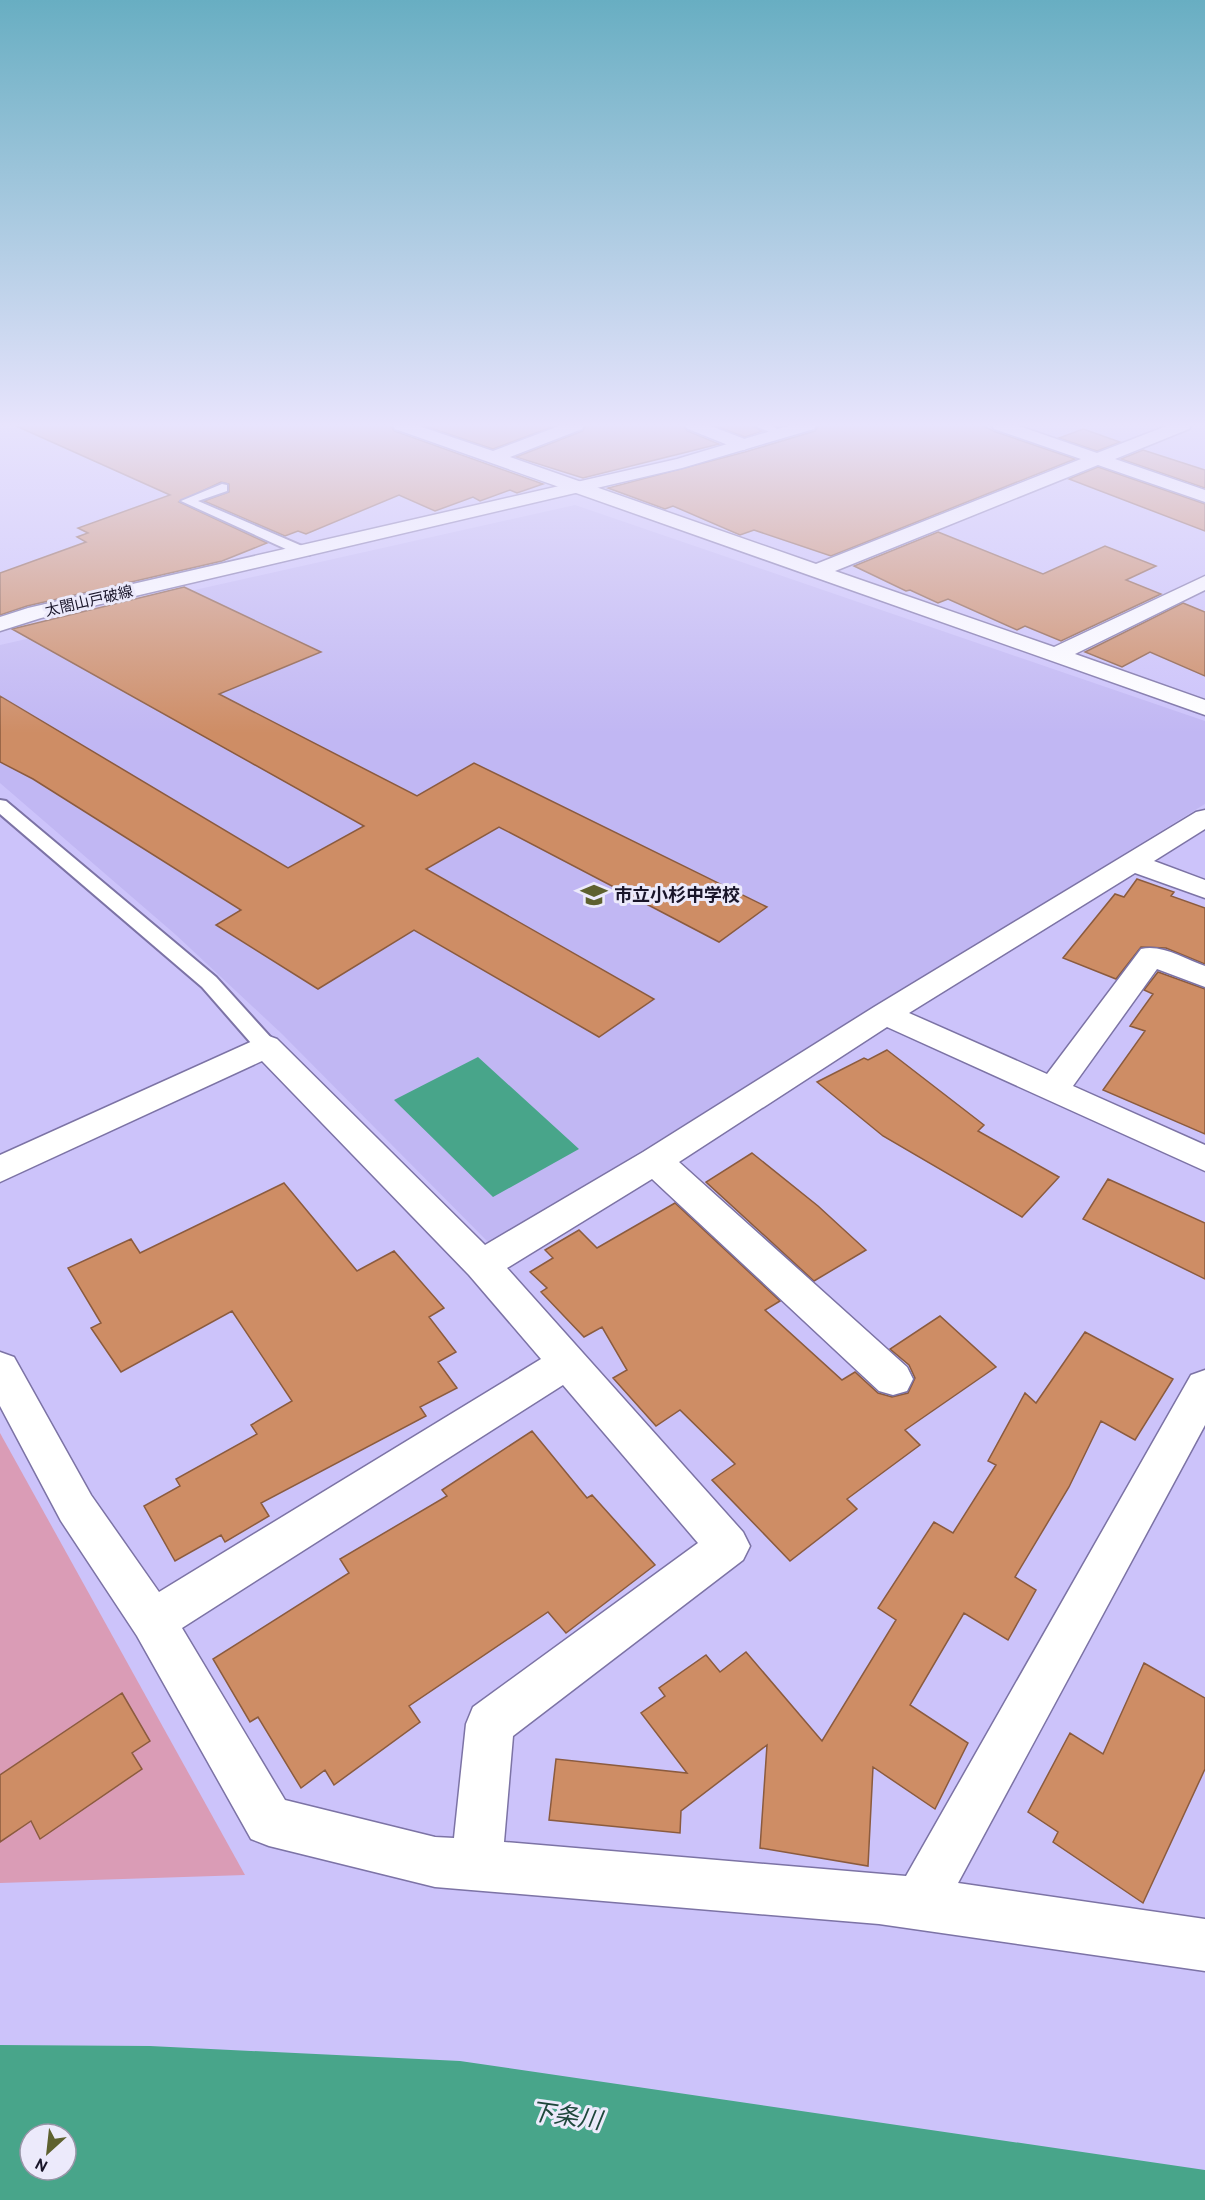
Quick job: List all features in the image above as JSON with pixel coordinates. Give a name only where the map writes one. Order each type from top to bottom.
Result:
[{"type":"street","name":"太閤山戸破線","points":[[0,624],[36,613],[406,528]]},
{"type":"street","points":[[690,528],[1205,708]]},
{"type":"street","points":[[814,572],[925,528]]},
{"type":"street","points":[[1056,655],[1205,582]]},
{"type":"street","points":[[482,1265],[655,1161],[885,1014],[1134,864],[1205,818]]},
{"type":"street","points":[[1134,864],[1205,890]]},
{"type":"street","points":[[1052,1091],[1151,956],[1205,977]]},
{"type":"street","points":[[885,1014],[1205,1159]]},
{"type":"street","points":[[0,1169],[266,1046],[482,1265],[728,1546],[490,1724],[477,1865]]},
{"type":"street","points":[[655,1161],[893,1379]]},
{"type":"street","points":[[153,1621],[568,1362]]},
{"type":"street","points":[[0,1368],[76,1508],[153,1621],[269,1821],[435,1862],[879,1898],[1205,1945]]},
{"type":"street","points":[[920,1904],[1205,1387]]},
{"type":"lane","points":[[248,528],[304,552]]},
{"type":"lane","points":[[0,805],[209,982],[266,1046]]},
{"type":"shaded area","name":"市立小杉中学校","points":[[474,528],[641,528],[1205,721],[1205,804],[490,1244],[282,1034],[176,935],[0,783],[0,645],[31,638],[92,613]]},
{"type":"shaded area","points":[[0,1433],[245,1875],[0,1883]]},
{"type":"water","points":[[478,1057],[579,1149],[493,1197],[394,1100]]},
{"type":"water","name":"下条川","points":[[0,2045],[150,2046],[460,2061],[1205,2170],[1205,2200],[0,2200]]},
{"type":"building","points":[[78,528],[234,528],[267,543],[222,561],[27,606],[0,615],[0,573],[86,542],[77,537],[88,533]]},
{"type":"building","points":[[266,528],[321,528],[306,534],[298,531],[285,536]]},
{"type":"building","points":[[723,528],[902,528],[831,556],[754,530],[740,535]]},
{"type":"building","points":[[938,532],[1043,574],[1105,546],[1156,566],[1126,580],[1161,594],[1061,641],[1025,626],[1017,630],[948,599],[938,603],[910,590],[906,591],[854,566]]},
{"type":"building","points":[[184,587],[321,652],[219,694],[417,796],[474,763],[767,907],[719,942],[499,827],[426,869],[654,999],[599,1037],[414,930],[318,989],[216,925],[241,910],[33,779],[0,762],[0,696],[288,868],[364,826],[12,629]]},
{"type":"building","points":[[1183,603],[1205,612],[1205,676],[1150,652],[1122,667],[1085,652]]},
{"type":"building","points":[[1137,879],[1174,892],[1171,896],[1205,908],[1205,964],[1166,948],[1141,947],[1116,979],[1063,958],[1115,894],[1124,897]]},
{"type":"building","points":[[1158,972],[1205,989],[1205,1134],[1103,1090],[1145,1031],[1130,1026],[1153,994],[1144,990]]},
{"type":"building","points":[[887,1050],[984,1125],[978,1131],[1059,1177],[1022,1217],[883,1136],[817,1082],[864,1058],[868,1060]]},
{"type":"building","points":[[752,1153],[818,1206],[866,1250],[814,1281],[706,1182]]},
{"type":"building","points":[[1108,1179],[1205,1223],[1205,1279],[1083,1219]]},
{"type":"building","points":[[284,1183],[357,1271],[394,1251],[444,1308],[429,1317],[456,1352],[438,1362],[457,1388],[420,1407],[426,1416],[261,1503],[269,1516],[225,1542],[221,1535],[175,1561],[144,1506],[180,1486],[176,1479],[257,1434],[251,1425],[292,1401],[232,1311],[121,1372],[91,1328],[101,1323],[68,1268],[131,1239],[140,1253]]},
{"type":"building","points":[[675,1203],[780,1301],[765,1310],[842,1380],[855,1372],[878,1393],[892,1397],[908,1393],[915,1378],[909,1365],[890,1349],[940,1316],[996,1367],[905,1430],[920,1445],[847,1499],[857,1509],[790,1561],[712,1480],[735,1464],[680,1410],[656,1426],[613,1378],[627,1370],[602,1327],[584,1337],[541,1292],[547,1288],[530,1272],[553,1258],[545,1250],[579,1230],[597,1248]]},
{"type":"building","points":[[1085,1332],[1173,1379],[1135,1440],[1101,1421],[1069,1487],[1015,1577],[1036,1590],[1008,1640],[964,1613],[910,1705],[968,1743],[935,1809],[873,1767],[868,1866],[760,1848],[767,1745],[681,1811],[680,1833],[549,1820],[556,1759],[687,1773],[641,1713],[665,1696],[659,1688],[706,1655],[720,1672],[746,1652],[822,1741],[896,1620],[878,1608],[934,1522],[953,1533],[996,1465],[988,1461],[1025,1393],[1036,1403]]},
{"type":"building","points":[[532,1431],[587,1498],[592,1495],[655,1565],[566,1633],[548,1612],[409,1706],[420,1722],[334,1785],[325,1770],[301,1788],[258,1717],[250,1722],[213,1659],[349,1573],[340,1559],[447,1496],[442,1490]]},
{"type":"building","points":[[1144,1663],[1205,1698],[1205,1769],[1143,1903],[1053,1842],[1058,1832],[1028,1812],[1070,1733],[1103,1754]]},
{"type":"building","points":[[122,1693],[150,1741],[132,1753],[142,1769],[40,1839],[31,1821],[0,1842],[0,1775]]},
{"type":"place","name":"市立小杉中学校","points":[[594,895]]}]
